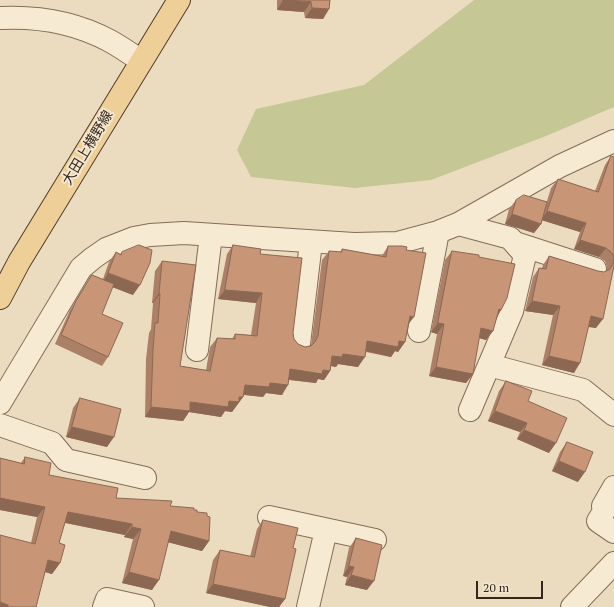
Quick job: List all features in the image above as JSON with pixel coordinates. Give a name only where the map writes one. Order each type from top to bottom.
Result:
[{"type":"main road","name":"大田上横野線","points":[[0,298],[19,262],[179,0]]},
{"type":"street","points":[[0,18],[24,17],[53,20],[110,41],[141,61]]},
{"type":"street","points":[[0,403],[81,268],[106,249],[134,238],[150,235],[184,233],[311,242],[397,244],[448,228],[560,166],[614,141]]},
{"type":"street","points":[[448,228],[510,238],[525,255],[512,311],[470,410]]},
{"type":"street","points":[[419,331],[448,228]]},
{"type":"street","points":[[197,350],[211,235]]},
{"type":"street","points":[[299,344],[311,242]]},
{"type":"street","points":[[515,243],[595,269]]},
{"type":"street","points":[[489,366],[583,390],[614,415]]},
{"type":"street","points":[[0,425],[52,443],[66,460],[145,478]]},
{"type":"street","points":[[614,487],[603,506],[606,508],[598,521],[614,532]]},
{"type":"street","points":[[269,517],[375,540]]},
{"type":"street","points":[[308,607],[326,530]]},
{"type":"street","points":[[572,607],[614,564]]},
{"type":"street","points":[[104,607],[107,599],[143,607]]},
{"type":"green space","points":[[474,0],[614,0],[614,107],[546,136],[431,180],[355,188],[251,177],[237,150],[256,109],[364,85]]},
{"type":"building","points":[[283,0],[330,0],[329,9],[312,8],[311,2]]},
{"type":"building","points":[[611,156],[614,157],[614,257],[606,248],[580,240],[586,223],[547,211],[558,179],[598,192]]},
{"type":"building","points":[[524,195],[547,202],[541,224],[512,214],[516,200]]},
{"type":"building","points":[[139,245],[152,250],[150,263],[140,285],[108,273],[116,252],[121,255],[122,252]]},
{"type":"building","points":[[233,245],[261,249],[260,254],[302,258],[293,333],[294,339],[298,344],[305,347],[311,346],[318,336],[329,251],[342,252],[342,249],[386,257],[388,246],[402,246],[407,247],[406,250],[426,253],[414,317],[410,316],[405,342],[399,341],[398,347],[367,341],[365,357],[343,354],[342,357],[332,356],[330,371],[323,370],[322,374],[290,369],[288,385],[270,383],[269,387],[245,385],[243,397],[239,397],[239,402],[229,401],[228,407],[190,402],[190,411],[151,407],[155,323],[158,323],[162,261],[196,265],[180,366],[210,371],[217,338],[235,339],[235,334],[257,336],[262,293],[225,290]]},
{"type":"building","points":[[452,251],[479,255],[479,257],[515,264],[507,298],[501,310],[499,309],[493,331],[481,328],[473,374],[436,367],[444,324],[438,323]]},
{"type":"building","points":[[549,256],[604,272],[610,269],[613,264],[614,257],[614,266],[603,319],[591,316],[580,363],[549,356],[560,306],[532,301],[539,268],[546,269]]},
{"type":"building","points":[[92,275],[114,284],[102,314],[123,323],[108,357],[61,335],[76,301]]},
{"type":"building","points":[[506,381],[532,391],[528,401],[567,418],[556,443],[524,430],[527,423],[495,411]]},
{"type":"building","points":[[80,398],[121,409],[114,437],[72,427]]},
{"type":"building","points":[[567,442],[593,452],[585,472],[559,461]]},
{"type":"building","points":[[25,457],[51,463],[49,475],[118,488],[116,498],[172,501],[170,506],[194,508],[197,512],[207,513],[207,516],[210,517],[209,541],[171,531],[159,580],[129,572],[141,529],[132,527],[132,524],[68,512],[59,543],[65,545],[60,563],[48,560],[36,607],[8,607],[8,605],[0,602],[0,535],[35,544],[45,507],[0,498],[0,458],[24,464]]},
{"type":"building","points":[[263,520],[298,528],[293,548],[296,549],[285,599],[213,584],[220,550],[254,557]]},
{"type":"building","points":[[356,538],[382,545],[374,581],[351,575],[354,567],[349,566]]}]
